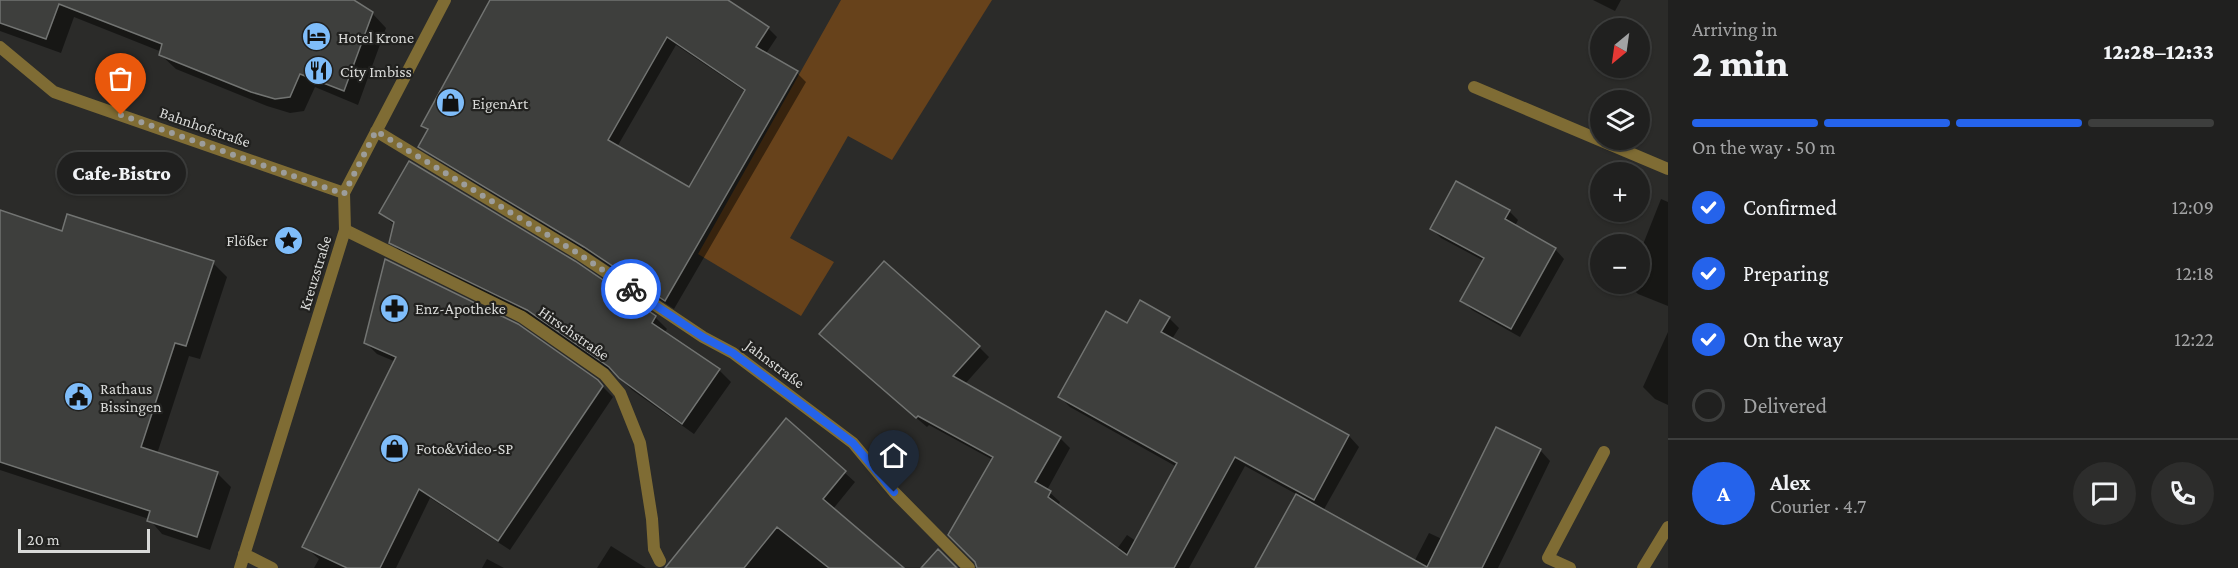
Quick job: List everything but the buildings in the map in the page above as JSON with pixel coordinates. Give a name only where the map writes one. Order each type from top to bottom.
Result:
[{"type":"street","name":"Kreuzstraße","points":[[240,568],[345,230],[344,194],[442,1]]},
{"type":"street","name":"Bahnhofstraße","points":[[0,47],[54,92],[344,194]]},
{"type":"street","points":[[1474,87],[1668,169]]},
{"type":"street","name":"Jahnstraße","points":[[376,131],[579,254],[703,337],[733,353],[853,443],[894,492],[969,568]]},
{"type":"street","name":"Hirschstraße","points":[[345,230],[522,317],[604,374],[620,393],[640,443],[652,519],[654,549],[660,561]]},
{"type":"street","points":[[1570,568],[1548,558],[1604,452]]},
{"type":"street","points":[[1643,568],[1668,526]]},
{"type":"street","points":[[244,554],[272,568]]},
{"type":"shaded area","points":[[841,0],[992,0],[892,160],[848,136],[790,238],[834,262],[801,316],[698,254]]},
{"type":"way so far","points":[[121,115],[344,194],[376,131],[579,254],[631,289]]},
{"type":"place","name":"Hotel Krone","points":[[317,37]]},
{"type":"place","name":"City Imbiss","points":[[319,71]]},
{"type":"place","name":"EigenArt","points":[[451,103]]},
{"type":"place","name":"Cafe-Bistro","points":[[121,115]]},
{"type":"place","name":"Flößer","points":[[289,240]]},
{"type":"place","name":"Enz-Apotheke","points":[[394,308]]},
{"type":"place","name":"Rathaus Bissingen","points":[[79,397]]},
{"type":"place","name":"Foto&Video-SP","points":[[395,448]]},
{"type":"route","points":[[631,289],[703,337],[733,353],[853,443],[894,492]]}]
